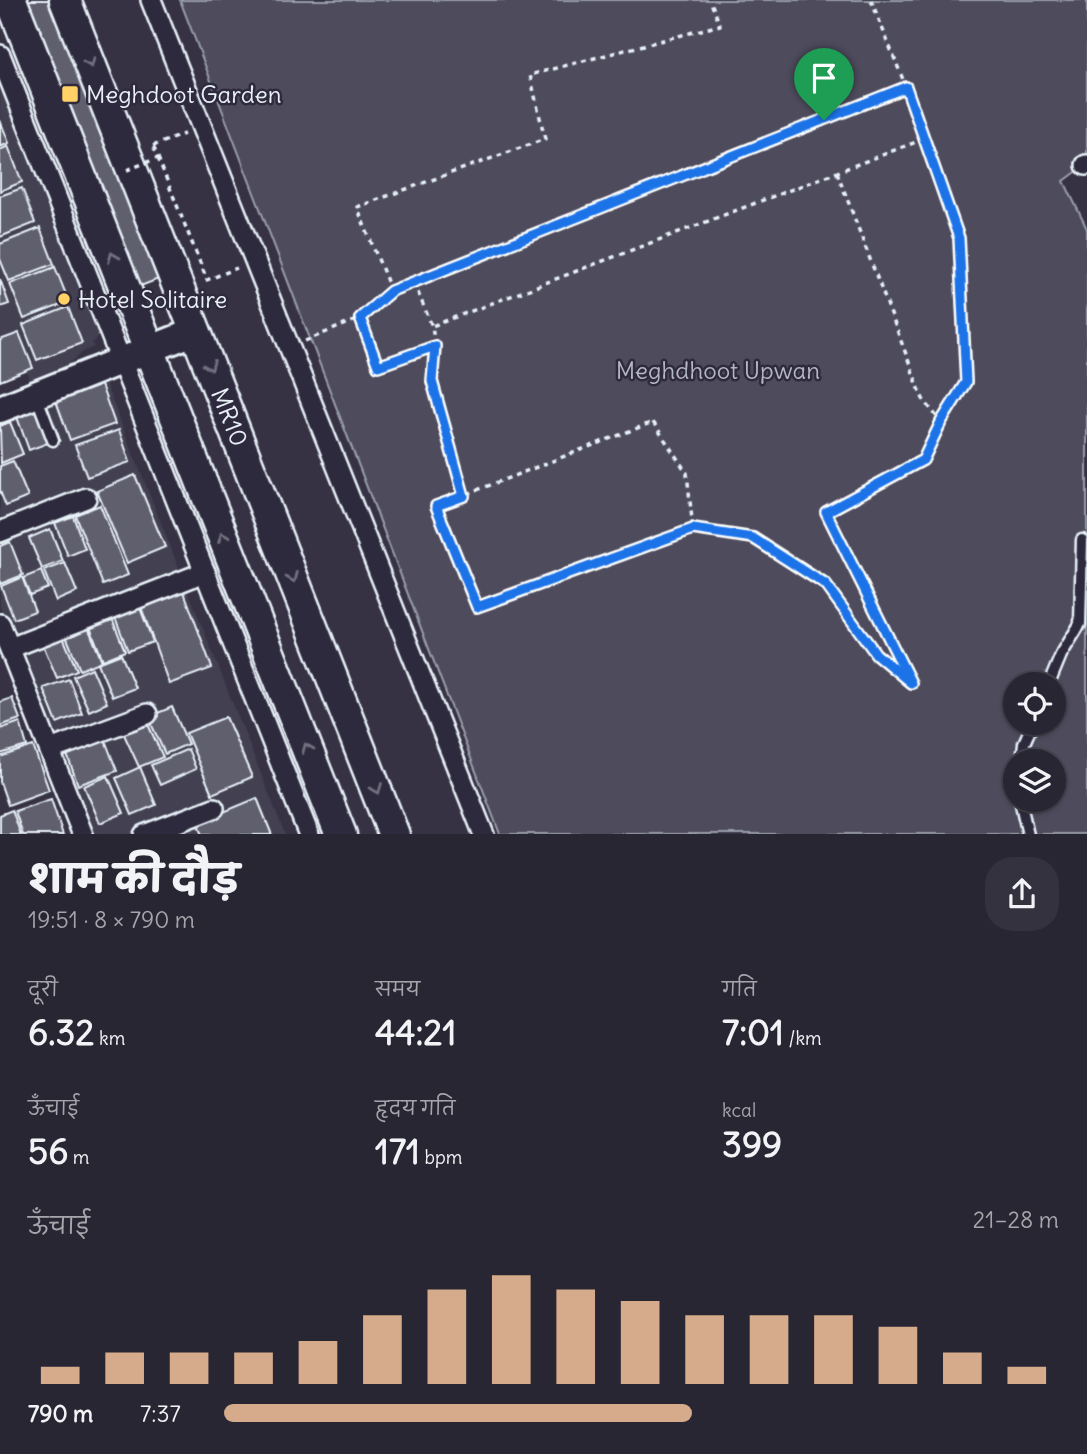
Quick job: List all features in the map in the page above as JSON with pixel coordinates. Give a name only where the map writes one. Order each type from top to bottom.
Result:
[{"type":"main road","name":"MR10","points":[[12,0],[341,834]]},
{"type":"main road","name":"MR10","points":[[65,0],[394,834]]},
{"type":"street","points":[[152,0],[484,834]]},
{"type":"street","points":[[0,55],[309,834]]},
{"type":"street","points":[[0,409],[196,331]]},
{"type":"street","points":[[0,533],[86,498]]},
{"type":"street","points":[[9,648],[205,572]]},
{"type":"street","points":[[0,624],[83,834]]},
{"type":"street","points":[[50,750],[147,713]]},
{"type":"street","points":[[147,834],[214,808]]},
{"type":"lane","points":[[35,394],[53,440]]},
{"type":"lane","points":[[1054,672],[1080,624],[1082,540]]},
{"type":"lane","points":[[1023,812],[1028,834]]},
{"type":"path","points":[[391,291],[357,207],[545,139],[530,75],[720,25],[710,0]]},
{"type":"path","points":[[693,529],[687,473],[653,422],[436,506],[477,607],[693,529],[753,538],[826,585],[876,654],[911,683],[826,512],[923,460],[941,422],[966,382],[959,238],[872,0]]},
{"type":"path","points":[[290,348],[360,318],[391,291],[906,87]]},
{"type":"path","points":[[202,127],[153,146],[207,280],[256,261]]},
{"type":"path","points":[[432,326],[924,139]]},
{"type":"path","points":[[127,170],[158,158]]},
{"type":"path","points":[[837,172],[923,399],[941,422]]},
{"type":"path","points":[[414,282],[432,326],[435,346],[432,381],[464,496]]},
{"type":"path","points":[[360,318],[378,366],[435,346]]},
{"type":"shaded area","points":[[0,79],[109,328],[92,343],[94,347],[83,352],[35,394],[27,372],[0,382]]},
{"type":"shaded area","points":[[102,375],[285,834],[91,834],[0,607],[0,417]]},
{"type":"green space","name":"Meghdhoot Upwan","points":[[180,0],[1087,0],[1087,164],[1064,181],[1087,229],[1087,834],[500,834]]},
{"type":"building","name":"Meghdoot Garden","points":[[5,0],[61,0],[169,275],[120,294]]},
{"type":"building","points":[[0,120],[9,143],[0,147]]},
{"type":"building","points":[[8,146],[22,182],[0,191],[0,150]]},
{"type":"building","points":[[22,188],[35,223],[0,237],[0,196]]},
{"type":"building","points":[[40,228],[54,264],[9,281],[0,259],[0,244]]},
{"type":"building","points":[[55,267],[69,302],[24,319],[10,284]]},
{"type":"building","points":[[0,279],[9,304],[0,307]]},
{"type":"building","points":[[68,307],[82,343],[37,360],[23,325]]},
{"type":"building","points":[[19,333],[33,368],[0,381],[0,340]]},
{"type":"building","points":[[101,385],[115,424],[70,440],[56,401]]},
{"type":"building","points":[[35,410],[48,443],[29,450],[17,417]]},
{"type":"building","points":[[10,422],[23,454],[1,463],[0,426]]},
{"type":"building","points":[[119,430],[130,462],[87,477],[75,445]]},
{"type":"building","points":[[13,461],[28,497],[6,506],[0,491],[0,466]]},
{"type":"building","points":[[135,475],[165,547],[127,563],[97,491]]},
{"type":"building","points":[[100,505],[128,575],[103,585],[75,515]]},
{"type":"building","points":[[73,516],[85,549],[68,556],[55,523]]},
{"type":"building","points":[[50,529],[63,561],[42,569],[29,538]]},
{"type":"building","points":[[10,542],[23,575],[0,584],[0,546]]},
{"type":"building","points":[[65,563],[77,592],[56,601],[44,571]]},
{"type":"building","points":[[41,571],[48,588],[30,595],[23,578]]},
{"type":"building","points":[[22,577],[35,611],[14,619],[1,586]]},
{"type":"building","points":[[183,589],[212,668],[169,684],[140,604]]},
{"type":"building","points":[[140,608],[153,642],[128,651],[115,617]]},
{"type":"building","points":[[112,618],[125,651],[103,660],[90,627]]},
{"type":"building","points":[[88,627],[102,661],[80,670],[66,636]]},
{"type":"building","points":[[63,637],[77,670],[57,678],[43,645]]},
{"type":"building","points":[[121,654],[135,688],[112,697],[98,663]]},
{"type":"building","points":[[92,668],[107,703],[89,711],[73,676]]},
{"type":"building","points":[[69,679],[82,713],[57,723],[43,688]]},
{"type":"building","points":[[12,698],[20,719],[0,726],[0,702]]},
{"type":"building","points":[[172,707],[188,744],[165,754],[148,717]]},
{"type":"building","points":[[226,717],[252,777],[212,794],[186,733]]},
{"type":"building","points":[[146,720],[163,757],[139,767],[122,730]]},
{"type":"building","points":[[20,722],[27,746],[0,754],[0,729]]},
{"type":"building","points":[[103,735],[117,771],[78,785],[65,749]]},
{"type":"building","points":[[33,746],[49,790],[8,805],[0,782],[0,757]]},
{"type":"building","points":[[188,749],[196,769],[160,785],[151,765]]},
{"type":"building","points":[[140,767],[156,805],[132,815],[116,778]]},
{"type":"building","points":[[108,776],[124,813],[100,823],[84,786]]},
{"type":"building","points":[[257,798],[272,834],[202,834],[197,823]]},
{"type":"building","points":[[51,799],[63,834],[23,834],[15,811]]},
{"type":"building","points":[[12,810],[21,834],[0,834],[0,815]]},
{"type":"place","name":"Meghdoot Garden","points":[[70,94]]},
{"type":"place","name":"Hotel Solitaire","points":[[64,299]]},
{"type":"route","points":[[906,87],[959,238],[966,382],[941,422],[923,460],[826,512],[911,683],[876,654],[826,585],[753,538],[693,529],[477,607],[436,506],[464,496],[432,381],[435,346],[378,366],[360,318],[391,291],[824,120],[906,87]]}]
